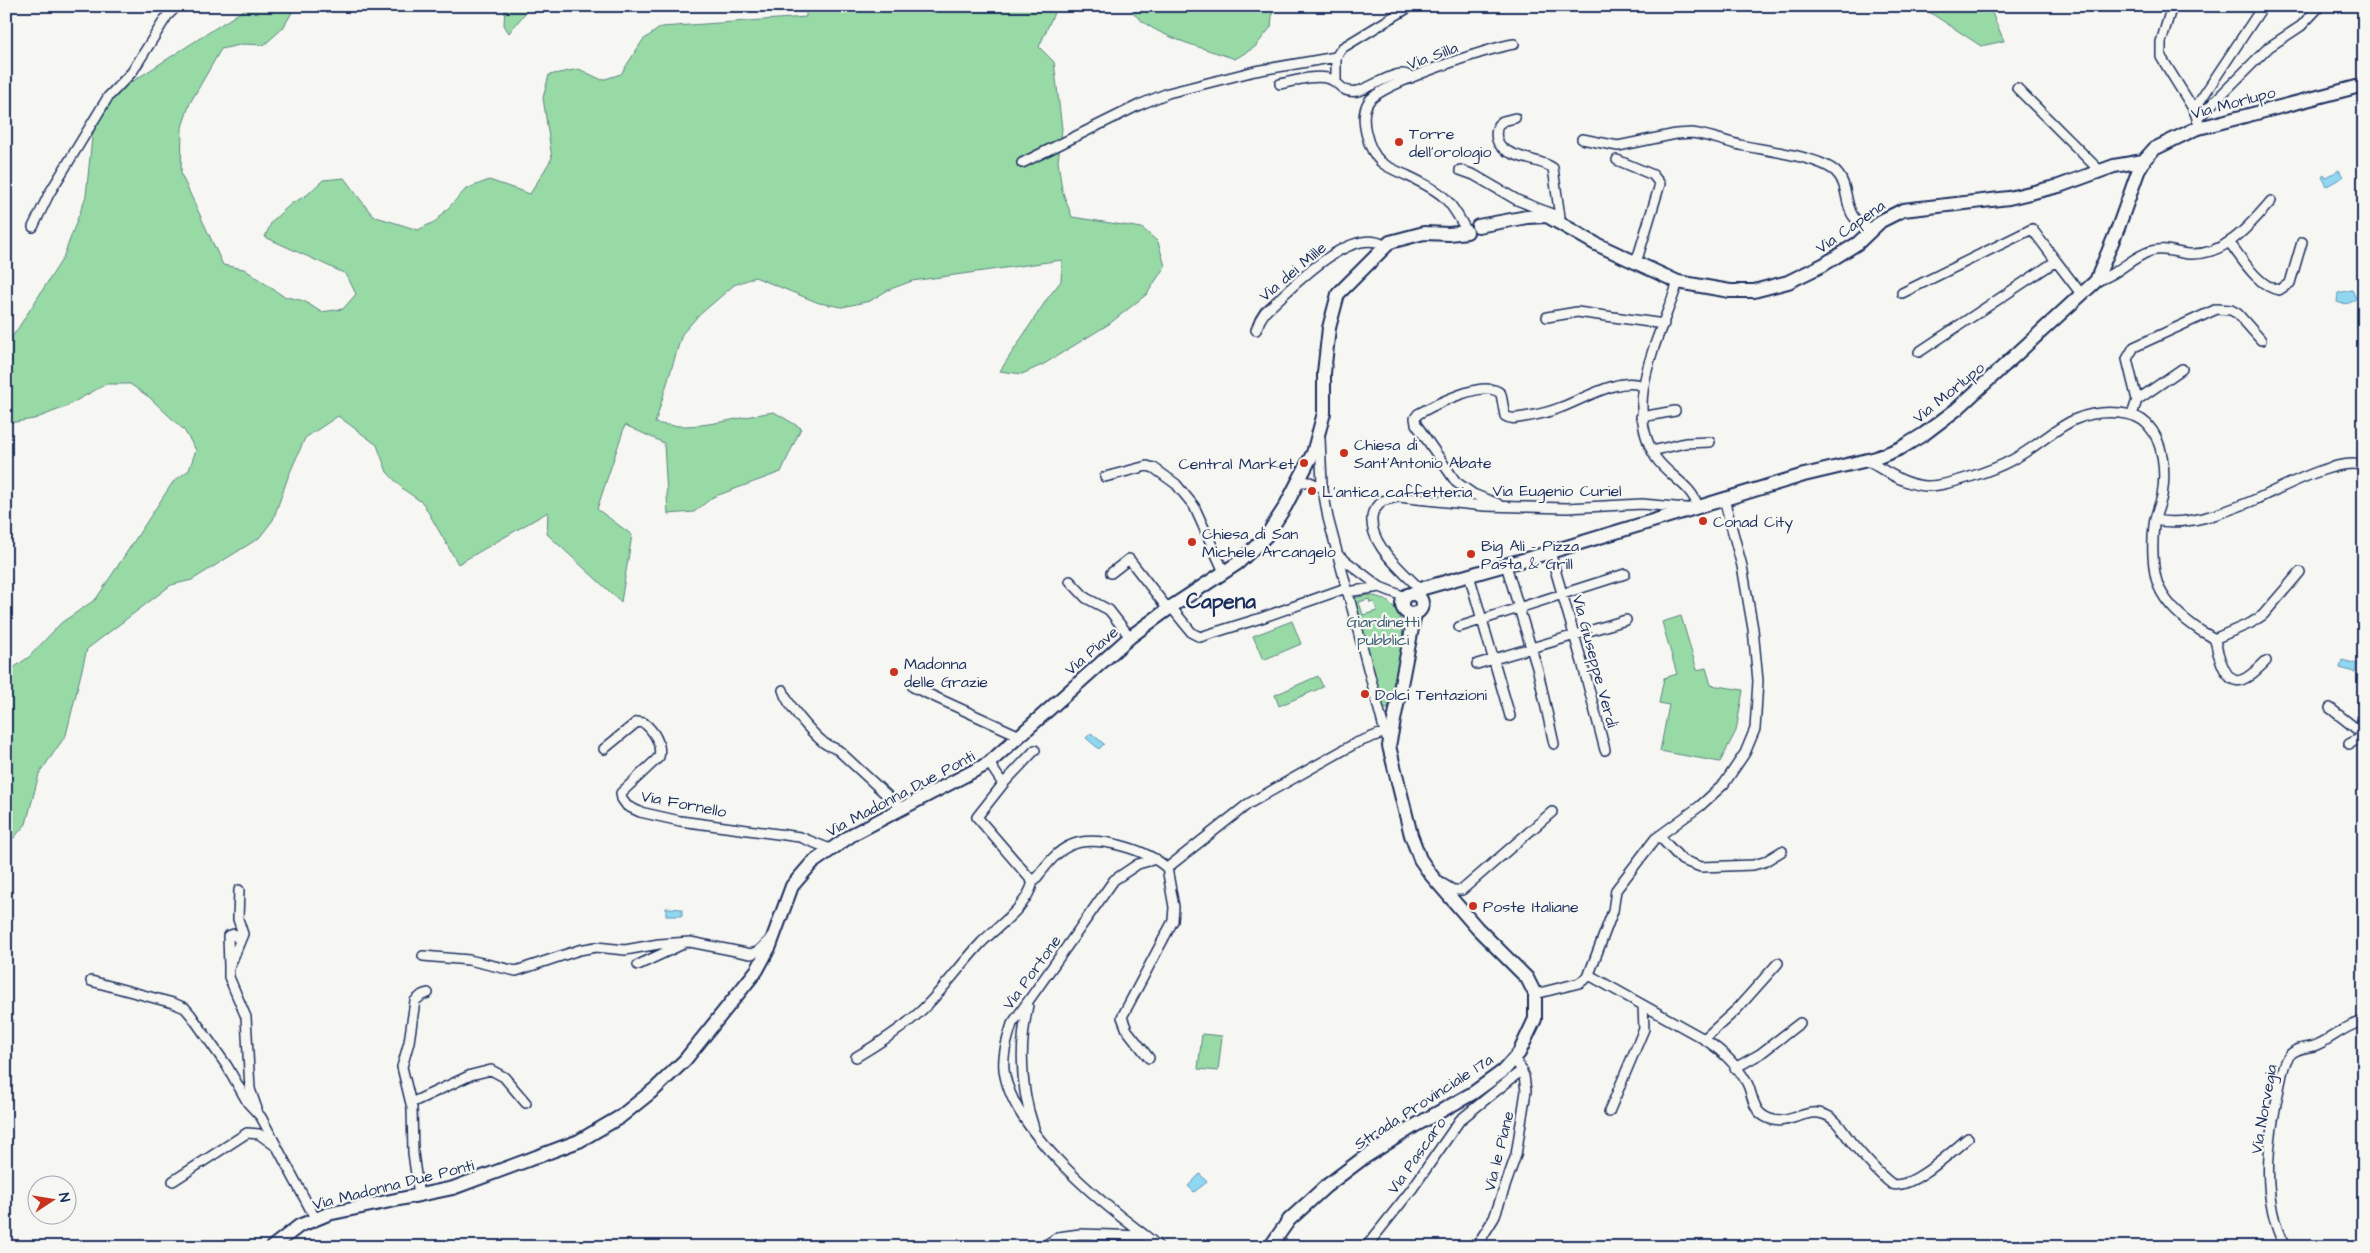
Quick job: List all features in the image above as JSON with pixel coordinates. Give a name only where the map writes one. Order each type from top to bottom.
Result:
[{"type":"main road","name":"Via Morlupo","points":[[1412,593],[1812,473],[1867,461],[1901,448],[1946,419],[2096,280],[2143,161],[2159,146],[2199,123],[2364,85]]},
{"type":"main road","name":"Via Capena","points":[[1384,245],[1418,234],[1469,230],[1532,216],[1547,216],[1560,219],[1596,244],[1678,282],[1738,292],[1770,288],[1788,282],[1829,261],[1858,243],[1886,217],[1903,210],[2009,198],[2059,186],[2120,164],[2143,161]]},
{"type":"main road","name":"Via Piave","points":[[989,764],[1130,637],[1169,608],[1224,572],[1267,535],[1312,458],[1324,406],[1324,373],[1329,328],[1338,294],[1384,245]]},
{"type":"main road","points":[[1418,610],[1442,583]]},
{"type":"main road","points":[[1412,593],[1420,597],[1389,746],[1416,850],[1431,876],[1477,928],[1523,974],[1535,994]]},
{"type":"main road","name":"Via Madonna Due Ponti","points":[[272,1247],[287,1233],[315,1218],[350,1208],[419,1196],[486,1178],[579,1141],[620,1117],[667,1078],[693,1052],[757,970],[774,936],[794,882],[806,868],[830,849],[989,764]]},
{"type":"main road","name":"Strada Provinciale 17a","points":[[1270,1247],[1289,1220],[1325,1187],[1362,1159],[1519,1064],[1534,1024],[1536,1010],[1535,994]]},
{"type":"street","points":[[33,227],[49,194],[108,97],[132,72],[167,16],[177,6]]},
{"type":"street","points":[[1336,82],[1336,57],[1346,44],[1411,6]]},
{"type":"street","points":[[2172,6],[2161,42],[2161,57],[2194,110],[2199,123],[2269,47],[2301,26],[2320,6]]},
{"type":"street","points":[[2194,110],[2263,6]]},
{"type":"street","name":"Via Silla","points":[[1469,230],[1452,204],[1435,190],[1380,161],[1368,136],[1365,118],[1367,105],[1373,98],[1411,78],[1493,49],[1514,44]]},
{"type":"street","points":[[1022,163],[1131,109],[1168,93],[1255,71],[1336,57]]},
{"type":"street","points":[[1280,84],[1327,78],[1336,82],[1342,89],[1350,92],[1366,89],[1397,74],[1407,74],[1411,78]]},
{"type":"street","points":[[2016,88],[2100,171]]},
{"type":"street","points":[[1515,118],[1503,120],[1498,125],[1496,131],[1499,142],[1512,154],[1553,168],[1560,219]]},
{"type":"street","points":[[1582,139],[1605,145],[1623,146],[1680,133],[1692,133],[1817,162],[1832,169],[1838,175],[1853,216],[1859,223],[1872,228]]},
{"type":"street","points":[[1618,160],[1653,175],[1660,184],[1636,263]]},
{"type":"street","points":[[1460,170],[1474,175],[1513,198],[1560,219]]},
{"type":"street","points":[[2096,280],[2114,274],[2143,254],[2153,250],[2196,254],[2229,242],[2248,227],[2271,201]]},
{"type":"street","points":[[1902,293],[2032,229],[2082,295]]},
{"type":"street","name":"Via dei Mille","points":[[1256,330],[1265,312],[1336,253],[1369,240],[1384,245]]},
{"type":"street","points":[[2229,242],[2261,280],[2272,288],[2279,290],[2290,283],[2302,242]]},
{"type":"street","points":[[1920,352],[2056,261]]},
{"type":"street","points":[[1678,282],[1648,365],[1643,386],[1641,416],[1644,434],[1652,451],[1663,468],[1691,493],[1694,508]]},
{"type":"street","points":[[2132,415],[2137,400],[2127,367],[2127,356],[2134,347],[2206,312],[2224,309],[2238,314],[2261,340]]},
{"type":"street","points":[[1547,317],[1577,312],[1664,324]]},
{"type":"street","points":[[2137,400],[2182,369]]},
{"type":"street","points":[[1500,505],[1473,494],[1456,482],[1416,424],[1415,418],[1418,414],[1460,394],[1494,390],[1501,394],[1506,416],[1513,419],[1555,410],[1622,385],[1634,383],[1643,386]]},
{"type":"street","points":[[1641,416],[1676,411]]},
{"type":"street","points":[[1867,461],[1909,483],[1935,486],[2012,460],[2059,427],[2075,419],[2102,413],[2132,415],[2149,426],[2156,436],[2161,454],[2163,484],[2155,520],[2155,571],[2162,593],[2170,606],[2184,619],[2214,638],[2224,672],[2229,679],[2234,680],[2247,677],[2266,661]]},
{"type":"street","points":[[1320,430],[1323,488],[1328,518],[1389,746]]},
{"type":"street","points":[[1652,451],[1685,443],[1710,442]]},
{"type":"street","points":[[2155,520],[2177,522],[2220,512],[2310,475],[2349,464],[2364,466]]},
{"type":"street","points":[[1105,477],[1147,466],[1154,468],[1176,484],[1194,506],[1224,572]]},
{"type":"street","points":[[1299,482],[1310,482],[1323,488]]},
{"type":"street","name":"Via Eugenio Curiel","points":[[1412,593],[1376,536],[1372,516],[1378,503],[1385,499],[1398,497],[1485,506],[1567,508],[1642,504],[1694,508]]},
{"type":"street","points":[[1535,994],[1579,983],[1590,975],[1614,911],[1614,892],[1659,836],[1700,806],[1724,784],[1745,753],[1756,723],[1758,681],[1752,618],[1740,556],[1724,499]]},
{"type":"street","name":"Via Giuseppe Verdi","points":[[1550,552],[1575,635],[1605,750]]},
{"type":"street","points":[[1338,555],[1380,587]]},
{"type":"street","points":[[1111,574],[1126,556],[1169,608],[1192,633],[1200,637],[1347,590],[1380,587],[1412,593]]},
{"type":"street","points":[[1506,565],[1541,680],[1554,744]]},
{"type":"street","points":[[1343,575],[1356,567]]},
{"type":"street","points":[[2214,638],[2260,617],[2300,572]]},
{"type":"street","points":[[1459,627],[1625,574]]},
{"type":"street","points":[[1469,575],[1510,716]]},
{"type":"street","points":[[1070,581],[1086,598],[1109,610],[1130,637]]},
{"type":"street","points":[[1477,664],[1626,620]]},
{"type":"street","points":[[913,687],[1020,736]]},
{"type":"street","points":[[783,690],[790,704],[819,738],[838,750],[902,809]]},
{"type":"street","points":[[2330,708],[2364,736],[2349,744]]},
{"type":"street","name":"Via Fornello","points":[[604,749],[636,722],[644,723],[655,735],[660,749],[659,757],[621,793],[624,801],[635,810],[680,821],[800,836],[830,849]]},
{"type":"street","points":[[1167,868],[1240,809],[1356,742],[1385,732]]},
{"type":"street","points":[[1033,882],[977,817],[1003,784],[1035,750]]},
{"type":"street","points":[[989,764],[1003,784]]},
{"type":"street","points":[[1431,876],[1451,889],[1462,890],[1552,812]]},
{"type":"street","points":[[1659,836],[1682,860],[1701,867],[1753,865],[1764,862],[1782,851]]},
{"type":"street","points":[[856,1056],[894,1034],[923,1009],[978,946],[1019,908],[1029,894],[1033,882],[1060,851],[1078,842],[1109,844],[1140,851],[1156,859],[1167,868],[1174,906],[1173,921],[1122,1017],[1126,1030],[1149,1058]]},
{"type":"street","name":"Via Portone","points":[[1156,859],[1138,864],[1114,880],[1012,1024],[1005,1045],[1004,1075],[1022,1116],[1074,1177],[1159,1247]]},
{"type":"street","points":[[229,968],[243,932],[238,918],[239,890]]},
{"type":"street","points":[[240,942],[234,934],[228,936],[230,981],[246,1017],[250,1089],[261,1117],[315,1218]]},
{"type":"street","points":[[423,956],[469,960],[516,971],[590,947],[625,950],[659,944],[690,942],[751,954],[759,951],[774,936]]},
{"type":"street","points":[[638,965],[670,949],[690,942]]},
{"type":"street","points":[[1704,1039],[1742,1004],[1778,963]]},
{"type":"street","points":[[1590,975],[1704,1039],[1722,1053],[1748,1085],[1754,1104],[1762,1114],[1782,1121],[1816,1113],[1828,1116],[1838,1123],[1856,1147],[1886,1180],[1896,1186],[1912,1181],[1968,1138]]},
{"type":"street","points":[[91,981],[185,1008],[198,1023],[221,1057],[248,1103],[261,1117]]},
{"type":"street","points":[[419,1196],[413,1153],[411,1103],[402,1067],[409,1042],[415,1001],[428,993]]},
{"type":"street","points":[[1029,1000],[1021,1047],[1025,1098],[1035,1132]]},
{"type":"street","points":[[1609,1112],[1644,1029],[1643,1006]]},
{"type":"street","points":[[1735,1068],[1760,1054],[1800,1022]]},
{"type":"street","name":"Via Norvegia","points":[[2285,1247],[2272,1211],[2268,1168],[2272,1124],[2287,1060],[2293,1052],[2322,1042],[2344,1028],[2362,1022]]},
{"type":"street","name":"Via Pascaro","points":[[1366,1247],[1412,1189],[1460,1120],[1519,1064]]},
{"type":"street","name":"Via le Piane","points":[[1476,1247],[1494,1218],[1514,1162],[1526,1095],[1526,1082],[1519,1064]]},
{"type":"street","points":[[411,1103],[471,1076],[491,1070],[504,1077],[526,1103]]},
{"type":"street","points":[[173,1182],[243,1134],[255,1133],[278,1147]]},
{"type":"street","points":[[1043,1247],[1054,1239],[1068,1234],[1146,1236]]},
{"type":"green space","points":[[250,6],[304,6],[294,9],[283,28],[264,45],[244,44],[221,49],[190,103],[182,127],[181,174],[223,265],[244,269],[283,296],[304,301],[321,312],[343,309],[356,294],[346,274],[265,237],[272,221],[291,204],[307,195],[323,180],[344,178],[373,216],[418,230],[436,221],[466,189],[489,180],[530,194],[552,158],[543,98],[549,75],[579,69],[602,80],[621,74],[643,40],[661,27],[806,17],[806,6],[1057,6],[1039,47],[1054,62],[1062,129],[1058,161],[1062,190],[1072,217],[1142,228],[1158,242],[1165,266],[1147,294],[1109,324],[1044,364],[1022,374],[1000,371],[1061,281],[1062,260],[912,281],[888,290],[870,301],[842,307],[819,303],[755,277],[734,285],[697,317],[682,334],[655,423],[685,426],[700,425],[774,412],[801,428],[781,472],[713,497],[694,512],[668,514],[664,443],[625,425],[597,509],[632,535],[621,602],[547,534],[548,512],[458,564],[423,503],[403,489],[387,472],[377,445],[338,416],[305,438],[288,477],[273,520],[259,538],[192,580],[171,585],[87,649],[66,735],[39,774],[26,824],[11,841],[6,833],[6,673],[29,657],[61,623],[96,599],[173,482],[189,470],[196,450],[184,430],[149,397],[130,384],[106,384],[63,408],[34,419],[9,423],[6,420],[6,344],[63,258],[86,196],[92,137],[101,111],[113,94]]},
{"type":"green space","points":[[505,6],[526,6],[525,13],[509,33],[504,25]]},
{"type":"green space","points":[[1129,6],[1273,6],[1271,27],[1255,47],[1235,59],[1161,33],[1136,16]]},
{"type":"green space","points":[[1920,6],[1989,6],[2004,41],[1981,46]]},
{"type":"green space","name":"Giardinetti pubblici","points":[[1367,595],[1385,600],[1396,610],[1402,624],[1401,658],[1388,709],[1383,708],[1354,598]],"holes":[[[1369,599],[1370,603],[1374,602],[1377,611],[1363,615],[1359,602]]]},
{"type":"green space","points":[[1681,616],[1697,670],[1706,668],[1711,685],[1743,690],[1736,731],[1720,762],[1660,751],[1669,705],[1659,703],[1664,678],[1677,674],[1662,622]]},
{"type":"green space","points":[[1292,621],[1301,644],[1263,660],[1253,636]]},
{"type":"green space","points":[[1318,676],[1323,687],[1279,706],[1275,695]]},
{"type":"green space","points":[[1202,1034],[1222,1036],[1218,1071],[1198,1069]]},
{"type":"water","points":[[2339,170],[2343,177],[2327,186],[2322,177],[2324,175],[2326,178]]},
{"type":"water","points":[[2352,290],[2356,298],[2352,302],[2337,302],[2338,293]]},
{"type":"water","points":[[2342,660],[2357,664],[2355,672],[2340,668]]},
{"type":"water","points":[[1091,733],[1104,744],[1099,749],[1086,738]]},
{"type":"water","points":[[666,908],[682,909],[682,916],[666,916]]},
{"type":"water","points":[[1200,1174],[1207,1182],[1194,1192],[1188,1186]]},
{"type":"place","name":"Torre dell'orologio","points":[[1399,142]]},
{"type":"place","name":"Chiesa di Sant'Antonio Abate","points":[[1344,453]]},
{"type":"place","name":"Central Market","points":[[1304,463]]},
{"type":"place","name":"L'antica caffetteria","points":[[1312,491]]},
{"type":"place","name":"Conad City","points":[[1703,521]]},
{"type":"place","name":"Chiesa di San Michele Arcangelo","points":[[1192,542]]},
{"type":"place","name":"Big Alì - Pizza Pasta & Grill","points":[[1471,554]]},
{"type":"place","name":"Madonna delle Grazie","points":[[894,672]]},
{"type":"place","name":"Dolci Tentazioni","points":[[1365,694]]},
{"type":"place","name":"Poste Italiane","points":[[1473,906]]},
{"type":"district","name":"Capena","points":[[1221,601]]}]
